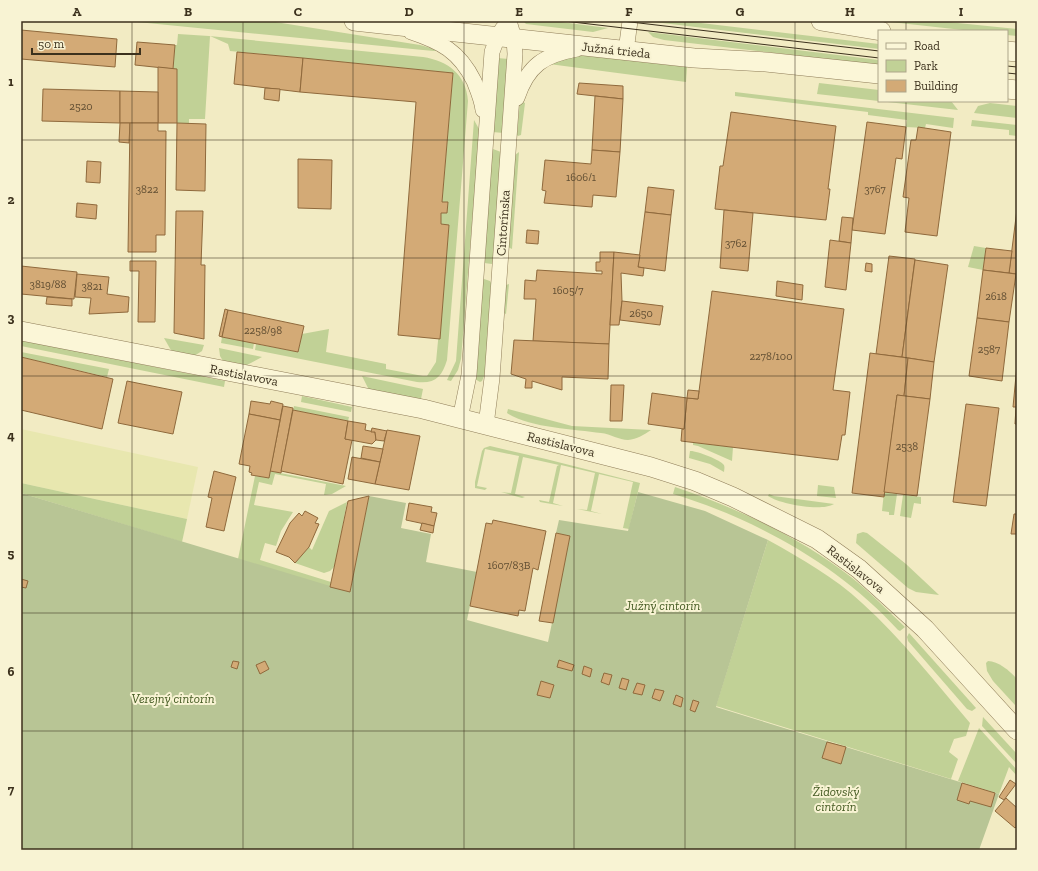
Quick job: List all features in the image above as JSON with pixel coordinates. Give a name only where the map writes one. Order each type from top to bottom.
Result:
[{"type":"street","name":"Južná trieda","points":[[354,21],[391,26],[507,29],[588,47],[694,58],[766,62],[878,74]]},
{"type":"street","points":[[626,51],[630,21]]},
{"type":"street","points":[[821,21],[878,30]]},
{"type":"street","points":[[391,26],[438,42],[458,57],[470,74],[480,96],[486,138]]},
{"type":"street","name":"Cintorínska","points":[[486,426],[492,378],[515,54],[507,29]]},
{"type":"street","name":"Cintorínska","points":[[460,419],[469,374],[492,52],[507,29]]},
{"type":"street","points":[[511,116],[523,80],[533,67],[548,57],[558,53],[588,47]]},
{"type":"street","name":"Rastislavova","points":[[21,331],[415,408],[651,467],[694,481],[733,497],[817,539],[859,569],[925,629],[1017,730]]},
{"type":"green space","points":[[127,21],[269,21],[420,45],[438,50],[423,50]]},
{"type":"green space","points":[[523,21],[553,21],[608,28],[593,32],[526,24]]},
{"type":"green space","points":[[646,21],[684,21],[878,44],[878,49]]},
{"type":"green space","points":[[881,21],[938,21],[1017,29],[1017,36],[1008,35],[1008,30],[963,30]]},
{"type":"green space","points":[[648,32],[878,60],[878,65],[664,40],[653,37]]},
{"type":"green space","points":[[178,34],[210,36],[205,119],[189,119],[189,124],[177,123],[177,70],[173,69],[175,45],[177,45]]},
{"type":"green space","points":[[210,36],[423,57],[448,66],[454,70],[464,83],[468,101],[447,360],[443,371],[437,378],[429,382],[417,382],[255,350],[256,344],[298,352],[302,334],[329,329],[326,352],[386,364],[386,369],[427,376],[436,362],[449,226],[441,224],[441,213],[447,213],[448,203],[442,202],[453,73],[230,51],[228,44]]},
{"type":"green space","points":[[573,56],[588,56],[687,67],[686,82],[549,64],[553,61]]},
{"type":"green space","points":[[497,58],[509,59],[504,133],[492,132]]},
{"type":"green space","points":[[819,83],[878,90],[878,101],[817,94]]},
{"type":"green space","points":[[735,92],[954,118],[953,128],[926,124],[925,128],[906,127],[907,120],[868,115],[868,112],[735,96]]},
{"type":"green space","points":[[520,101],[525,103],[521,135],[518,136],[517,135]]},
{"type":"green space","points":[[888,102],[952,102],[958,110]]},
{"type":"green space","points":[[990,103],[1017,106],[1017,118],[974,113],[978,106]]},
{"type":"green space","points":[[474,120],[479,129],[479,137],[461,359],[458,370],[451,381],[447,380],[456,361]]},
{"type":"green space","points":[[972,120],[1017,125],[1017,136],[1009,135],[1009,130],[971,126]]},
{"type":"green space","points":[[493,149],[501,152],[492,264],[484,263],[491,152]]},
{"type":"green space","points":[[519,152],[512,249],[508,247],[515,155]]},
{"type":"green space","points":[[974,246],[986,248],[983,270],[968,267]]},
{"type":"green space","points":[[484,279],[490,281],[491,283],[485,374],[480,382],[475,379],[481,281]]},
{"type":"green space","points":[[509,284],[506,314],[504,313],[506,285]]},
{"type":"green space","points":[[222,337],[254,343],[253,349],[221,343]]},
{"type":"green space","points":[[164,338],[204,345],[202,351],[194,356],[172,352]]},
{"type":"green space","points":[[21,340],[225,381],[224,387],[21,346]]},
{"type":"green space","points":[[219,348],[262,357],[247,365],[223,361],[220,356]]},
{"type":"green space","points":[[21,352],[109,369],[107,377],[21,357]]},
{"type":"green space","points":[[362,376],[423,389],[421,399],[411,399],[369,390]]},
{"type":"green space","points":[[302,396],[352,407],[351,412],[301,402]]},
{"type":"green space","points":[[294,406],[349,417],[348,421],[293,410]]},
{"type":"green space","points":[[508,409],[572,426],[651,430],[637,438],[625,440],[605,434],[528,422],[507,413]]},
{"type":"green space","points":[[21,429],[198,467],[187,519],[21,483]]},
{"type":"green space","points":[[693,442],[733,447],[732,461],[693,445]]},
{"type":"green space","points":[[490,446],[640,483],[629,529],[623,528],[633,482],[599,474],[591,511],[602,514],[577,509],[587,510],[595,473],[561,465],[553,503],[563,506],[540,502],[539,500],[549,502],[557,466],[559,465],[523,457],[515,494],[525,497],[522,498],[501,492],[511,493],[519,456],[485,449],[477,486],[487,488],[485,490],[475,488],[482,451],[484,448]]},
{"type":"green space","points":[[690,451],[713,458],[722,463],[724,465],[724,472],[710,464],[689,458]]},
{"type":"green space","points":[[270,471],[346,486],[332,494],[324,495],[326,484],[275,474],[272,485],[259,482],[254,505],[293,512],[281,531],[276,546],[265,543],[260,560],[331,582],[330,587],[238,559],[255,476],[269,478]]},
{"type":"green space","points":[[21,483],[187,519],[182,542],[21,493]]},
{"type":"green space","points":[[818,485],[834,487],[836,498],[817,496]]},
{"type":"green space","points":[[675,487],[721,504],[789,536],[851,577],[905,627],[900,631],[898,630],[850,585],[795,547],[735,517],[704,504],[673,494]]},
{"type":"green space","name":"Verejný cintorín","points":[[638,492],[705,511],[768,540],[716,707],[999,794],[979,850],[21,850],[21,493],[350,592],[369,496],[406,503],[401,528],[431,534],[426,562],[477,572],[467,620],[548,642],[570,536],[556,533],[559,520],[628,531]]},
{"type":"green space","points":[[884,492],[897,494],[894,515],[889,515],[889,512],[882,511]]},
{"type":"green space","points":[[769,494],[774,496],[834,504],[820,507],[801,506],[774,499],[768,496]]},
{"type":"green space","points":[[903,495],[921,497],[921,504],[914,503],[911,518],[900,516]]},
{"type":"green space","points":[[347,502],[335,566],[330,571],[324,573],[295,563],[309,547],[312,550],[329,511]]},
{"type":"green space","points":[[863,532],[867,533],[906,564],[939,595],[916,592],[908,588],[856,543],[857,534]]},
{"type":"green space","points":[[768,540],[805,561],[829,577],[862,603],[905,646],[970,723],[966,736],[954,739],[949,752],[958,759],[951,779],[716,706]]},
{"type":"green space","points":[[909,633],[976,708],[972,711],[967,709],[908,641],[907,637]]},
{"type":"green space","points":[[988,661],[992,661],[1000,665],[1016,678],[1015,705],[993,681],[987,671],[986,663]]},
{"type":"green space","points":[[983,717],[1017,754],[1017,764],[982,726]]},
{"type":"green space","points":[[979,728],[1017,770],[1017,776],[1009,767],[999,794],[958,781]]},
{"type":"building","points":[[21,30],[117,39],[115,67],[21,59]]},
{"type":"building","points":[[137,42],[175,45],[173,69],[135,65]]},
{"type":"building","points":[[237,52],[303,58],[300,92],[234,84]]},
{"type":"building","points":[[303,58],[453,73],[442,202],[448,202],[447,213],[441,213],[441,224],[449,225],[440,339],[398,335],[416,102],[300,92]]},
{"type":"building","points":[[158,67],[177,69],[177,123],[158,123]]},
{"type":"building","points":[[579,83],[623,86],[623,99],[577,94]]},
{"type":"building","points":[[265,88],[280,89],[279,101],[264,99]]},
{"type":"building","points":[[43,89],[120,91],[120,123],[42,121]]},
{"type":"building","points":[[120,91],[158,92],[158,123],[120,123]]},
{"type":"building","points":[[595,96],[623,99],[620,152],[592,150]]},
{"type":"building","points":[[731,112],[836,126],[828,189],[830,189],[826,220],[715,209],[720,166],[723,166]]},
{"type":"building","points":[[867,122],[906,127],[902,159],[896,158],[885,234],[852,230]]},
{"type":"building","points":[[120,123],[130,123],[129,143],[119,142]]},
{"type":"building","points":[[130,123],[158,123],[158,131],[166,131],[165,235],[156,235],[156,252],[128,252]]},
{"type":"building","points":[[177,123],[206,124],[205,191],[176,190]]},
{"type":"building","points":[[918,127],[951,132],[937,236],[905,232],[909,198],[903,197],[911,140],[916,140]]},
{"type":"building","points":[[592,150],[620,152],[616,197],[593,195],[592,207],[544,203],[546,191],[542,190],[545,160],[591,164]]},
{"type":"building","points":[[298,159],[332,160],[331,209],[298,208]]},
{"type":"building","points":[[87,161],[101,162],[100,183],[86,182]]},
{"type":"building","points":[[648,187],[674,190],[671,215],[645,212]]},
{"type":"building","points":[[77,203],[97,205],[96,219],[76,217]]},
{"type":"building","points":[[1017,209],[1017,274],[1009,273]]},
{"type":"building","points":[[724,210],[753,213],[748,271],[720,268]]},
{"type":"building","points":[[176,211],[203,211],[201,265],[205,265],[204,339],[174,333]]},
{"type":"building","points":[[645,212],[671,215],[665,271],[638,267]]},
{"type":"building","points":[[842,217],[853,218],[851,243],[839,241]]},
{"type":"building","points":[[527,230],[539,231],[538,244],[526,243]]},
{"type":"building","points":[[830,240],[851,243],[846,290],[825,287]]},
{"type":"building","points":[[986,248],[1012,251],[1009,273],[983,270]]},
{"type":"building","points":[[600,252],[614,252],[609,344],[533,341],[536,299],[524,299],[525,280],[536,281],[537,270],[602,274],[602,271],[596,271],[596,262],[600,262]]},
{"type":"building","points":[[614,252],[640,255],[638,267],[644,268],[643,276],[621,273],[622,301],[619,325],[610,325]]},
{"type":"building","points":[[889,256],[915,259],[902,357],[876,354]]},
{"type":"building","points":[[915,260],[948,265],[934,362],[902,357]]},
{"type":"building","points":[[130,261],[156,261],[155,322],[138,322],[139,271],[130,271]]},
{"type":"building","points":[[866,263],[872,264],[872,272],[865,271]]},
{"type":"building","points":[[21,266],[77,272],[74,299],[21,294]]},
{"type":"building","points":[[983,270],[1016,274],[1009,322],[977,318]]},
{"type":"building","points":[[77,274],[109,277],[107,294],[129,297],[128,312],[89,314],[91,298],[75,297]]},
{"type":"building","points":[[777,281],[803,285],[802,300],[776,296]]},
{"type":"building","points":[[712,291],[844,309],[833,390],[850,392],[845,435],[842,435],[838,460],[681,441],[682,429],[684,429],[687,398],[698,399]]},
{"type":"building","points":[[47,297],[72,299],[72,306],[46,304]]},
{"type":"building","points":[[622,301],[663,306],[660,325],[620,320]]},
{"type":"building","points":[[225,309],[228,310],[222,337],[219,336]]},
{"type":"building","points":[[228,310],[304,326],[298,352],[222,337]]},
{"type":"building","points":[[977,318],[1009,322],[1002,381],[969,376]]},
{"type":"building","points":[[514,340],[609,344],[608,379],[562,377],[562,390],[532,381],[532,388],[525,388],[526,379],[511,374]]},
{"type":"building","points":[[870,353],[908,358],[904,396],[897,395],[884,497],[852,493]]},
{"type":"building","points":[[21,357],[113,379],[102,429],[21,410]]},
{"type":"building","points":[[908,358],[934,362],[930,399],[904,396]]},
{"type":"building","points":[[1017,365],[1017,424],[1015,424],[1016,407],[1013,407]]},
{"type":"building","points":[[127,381],[182,392],[173,434],[118,423]]},
{"type":"building","points":[[611,385],[624,385],[622,421],[610,421]]},
{"type":"building","points":[[688,390],[699,391],[698,399],[687,398]]},
{"type":"building","points":[[652,393],[687,398],[684,429],[648,424]]},
{"type":"building","points":[[897,395],[930,399],[917,496],[884,492]]},
{"type":"building","points":[[251,401],[270,404],[271,401],[283,404],[280,420],[249,414]]},
{"type":"building","points":[[966,404],[999,408],[986,506],[953,502]]},
{"type":"building","points":[[283,406],[293,408],[281,473],[270,471]]},
{"type":"building","points":[[293,410],[348,421],[345,439],[352,440],[343,484],[281,471]]},
{"type":"building","points":[[249,414],[280,420],[269,478],[251,475],[252,473],[249,472],[250,466],[239,464]]},
{"type":"building","points":[[348,421],[366,424],[365,430],[375,432],[376,440],[372,444],[345,439]]},
{"type":"building","points":[[372,428],[387,431],[384,441],[376,440],[375,432],[371,432]]},
{"type":"building","points":[[387,430],[420,436],[409,490],[375,484]]},
{"type":"building","points":[[363,446],[383,449],[380,462],[361,458]]},
{"type":"building","points":[[352,457],[380,462],[375,484],[348,479]]},
{"type":"building","points":[[214,471],[236,477],[224,531],[206,527],[212,498],[208,497]]},
{"type":"building","points":[[369,496],[350,592],[330,587],[348,501]]},
{"type":"building","points":[[409,503],[432,507],[431,512],[437,513],[434,526],[406,520]]},
{"type":"building","points":[[305,511],[318,518],[315,523],[319,524],[309,547],[295,563],[289,557],[276,552],[290,523],[299,513],[302,516]]},
{"type":"building","points":[[1014,514],[1017,514],[1017,534],[1011,534]]},
{"type":"building","points":[[493,520],[546,531],[538,570],[533,568],[525,611],[519,610],[518,616],[470,606],[486,523],[492,524]]},
{"type":"building","points":[[422,523],[434,526],[433,533],[420,530]]},
{"type":"building","points":[[556,533],[570,536],[553,623],[539,621]]},
{"type":"building","points":[[21,579],[28,581],[26,588],[21,587]]},
{"type":"building","points":[[559,660],[574,665],[572,671],[557,667]]},
{"type":"building","points":[[233,661],[239,662],[237,669],[231,667]]},
{"type":"building","points":[[265,661],[269,669],[260,674],[256,665]]},
{"type":"building","points":[[584,666],[592,669],[590,677],[582,674]]},
{"type":"building","points":[[604,673],[612,675],[609,685],[601,682]]},
{"type":"building","points":[[622,678],[629,680],[626,690],[619,688]]},
{"type":"building","points":[[541,681],[554,685],[550,698],[537,695]]},
{"type":"building","points":[[637,683],[645,685],[642,695],[633,693]]},
{"type":"building","points":[[655,689],[664,691],[660,701],[652,698]]},
{"type":"building","points":[[676,695],[683,698],[681,707],[673,704]]},
{"type":"building","points":[[693,700],[699,702],[695,712],[690,710]]},
{"type":"building","points":[[827,742],[846,747],[841,764],[822,758]]},
{"type":"building","points":[[1010,780],[1016,784],[1004,800],[999,797]]},
{"type":"building","points":[[962,783],[995,793],[991,807],[970,801],[969,804],[957,800]]},
{"type":"building","points":[[1006,798],[1017,808],[1017,826],[1015,828],[995,811]]},
{"type":"tram line","points":[[564,21],[878,58]]},
{"type":"tram line","points":[[622,21],[878,51]]},
{"type":"tram line","points":[[1008,66],[1017,67]]},
{"type":"tram line","points":[[1008,73],[1017,74]]},
{"type":"park label","name":"Južný cintorín","points":[[663,605]]},
{"type":"park label","name":"Židovský cintorín","points":[[836,798]]}]
